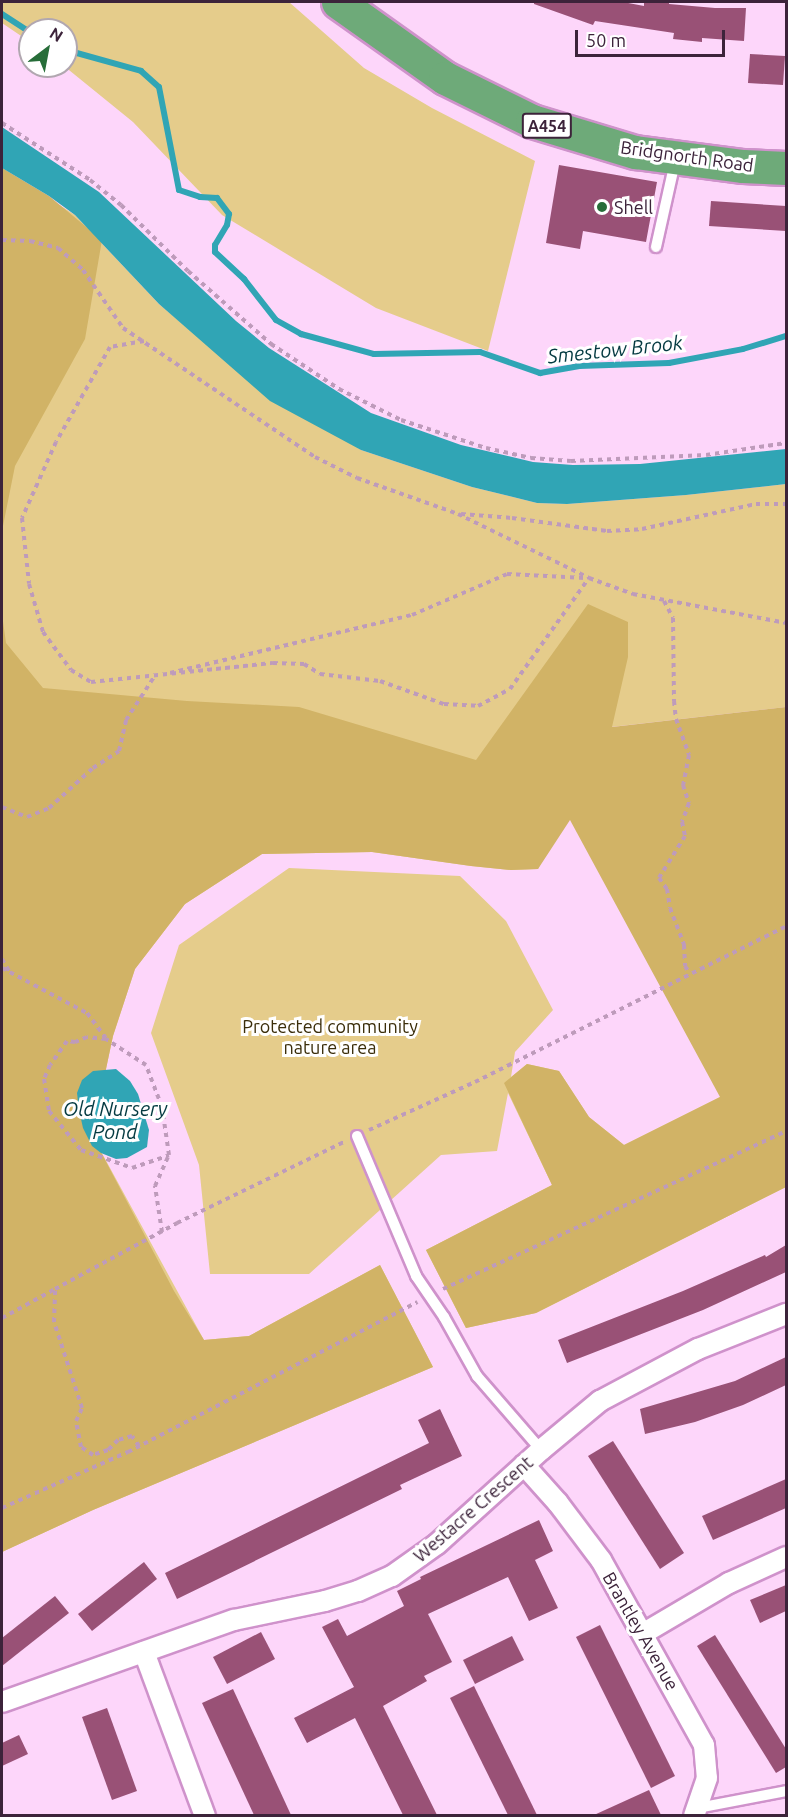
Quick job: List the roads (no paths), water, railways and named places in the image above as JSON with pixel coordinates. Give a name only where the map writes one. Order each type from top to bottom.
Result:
[{"type":"highway","name":"Bridgnorth Road","points":[[338,2],[445,78],[532,120],[635,152],[786,168]]},
{"type":"street","name":"Westacre Crescent","points":[[2,1702],[234,1620],[358,1591],[393,1576],[438,1544],[524,1465],[600,1401],[698,1349],[786,1314]]},
{"type":"street","name":"Brantley Avenue","points":[[524,1465],[582,1533],[644,1633],[704,1745],[707,1778],[696,1812]]},
{"type":"street","points":[[644,1633],[729,1582],[786,1557]]},
{"type":"street","points":[[144,1652],[201,1814]]},
{"type":"lane","points":[[656,247],[676,158]]},
{"type":"lane","points":[[357,1136],[416,1276],[477,1376],[541,1450]]},
{"type":"lane","points":[[696,1812],[786,1791]]},
{"type":"water","points":[[2,127],[99,192],[236,321],[269,348],[371,413],[461,445],[533,462],[573,465],[640,464],[786,449],[786,484],[686,495],[567,504],[537,503],[472,487],[361,450],[270,401],[159,304],[75,215],[49,196],[2,168]]},
{"type":"water","name":"Old Nursery Pond","points":[[116,1069],[130,1081],[138,1094],[149,1130],[147,1147],[127,1158],[116,1159],[101,1153],[92,1146],[83,1128],[77,1093],[82,1080],[93,1071]]},
{"type":"waterway","name":"Smestow Brook","points":[[2,14],[18,24]]},
{"type":"waterway","name":"Smestow Brook","points":[[78,53],[141,71],[159,87],[179,190],[200,197],[217,198],[229,214],[227,225],[215,245],[215,252],[244,279],[276,320],[301,334],[374,354],[480,352],[540,373],[579,366],[669,363],[743,349],[786,336]]},
{"type":"place","name":"Shell","points":[[602,207]]},
{"type":"park label","name":"Protected community nature area","points":[[330,1037]]}]
